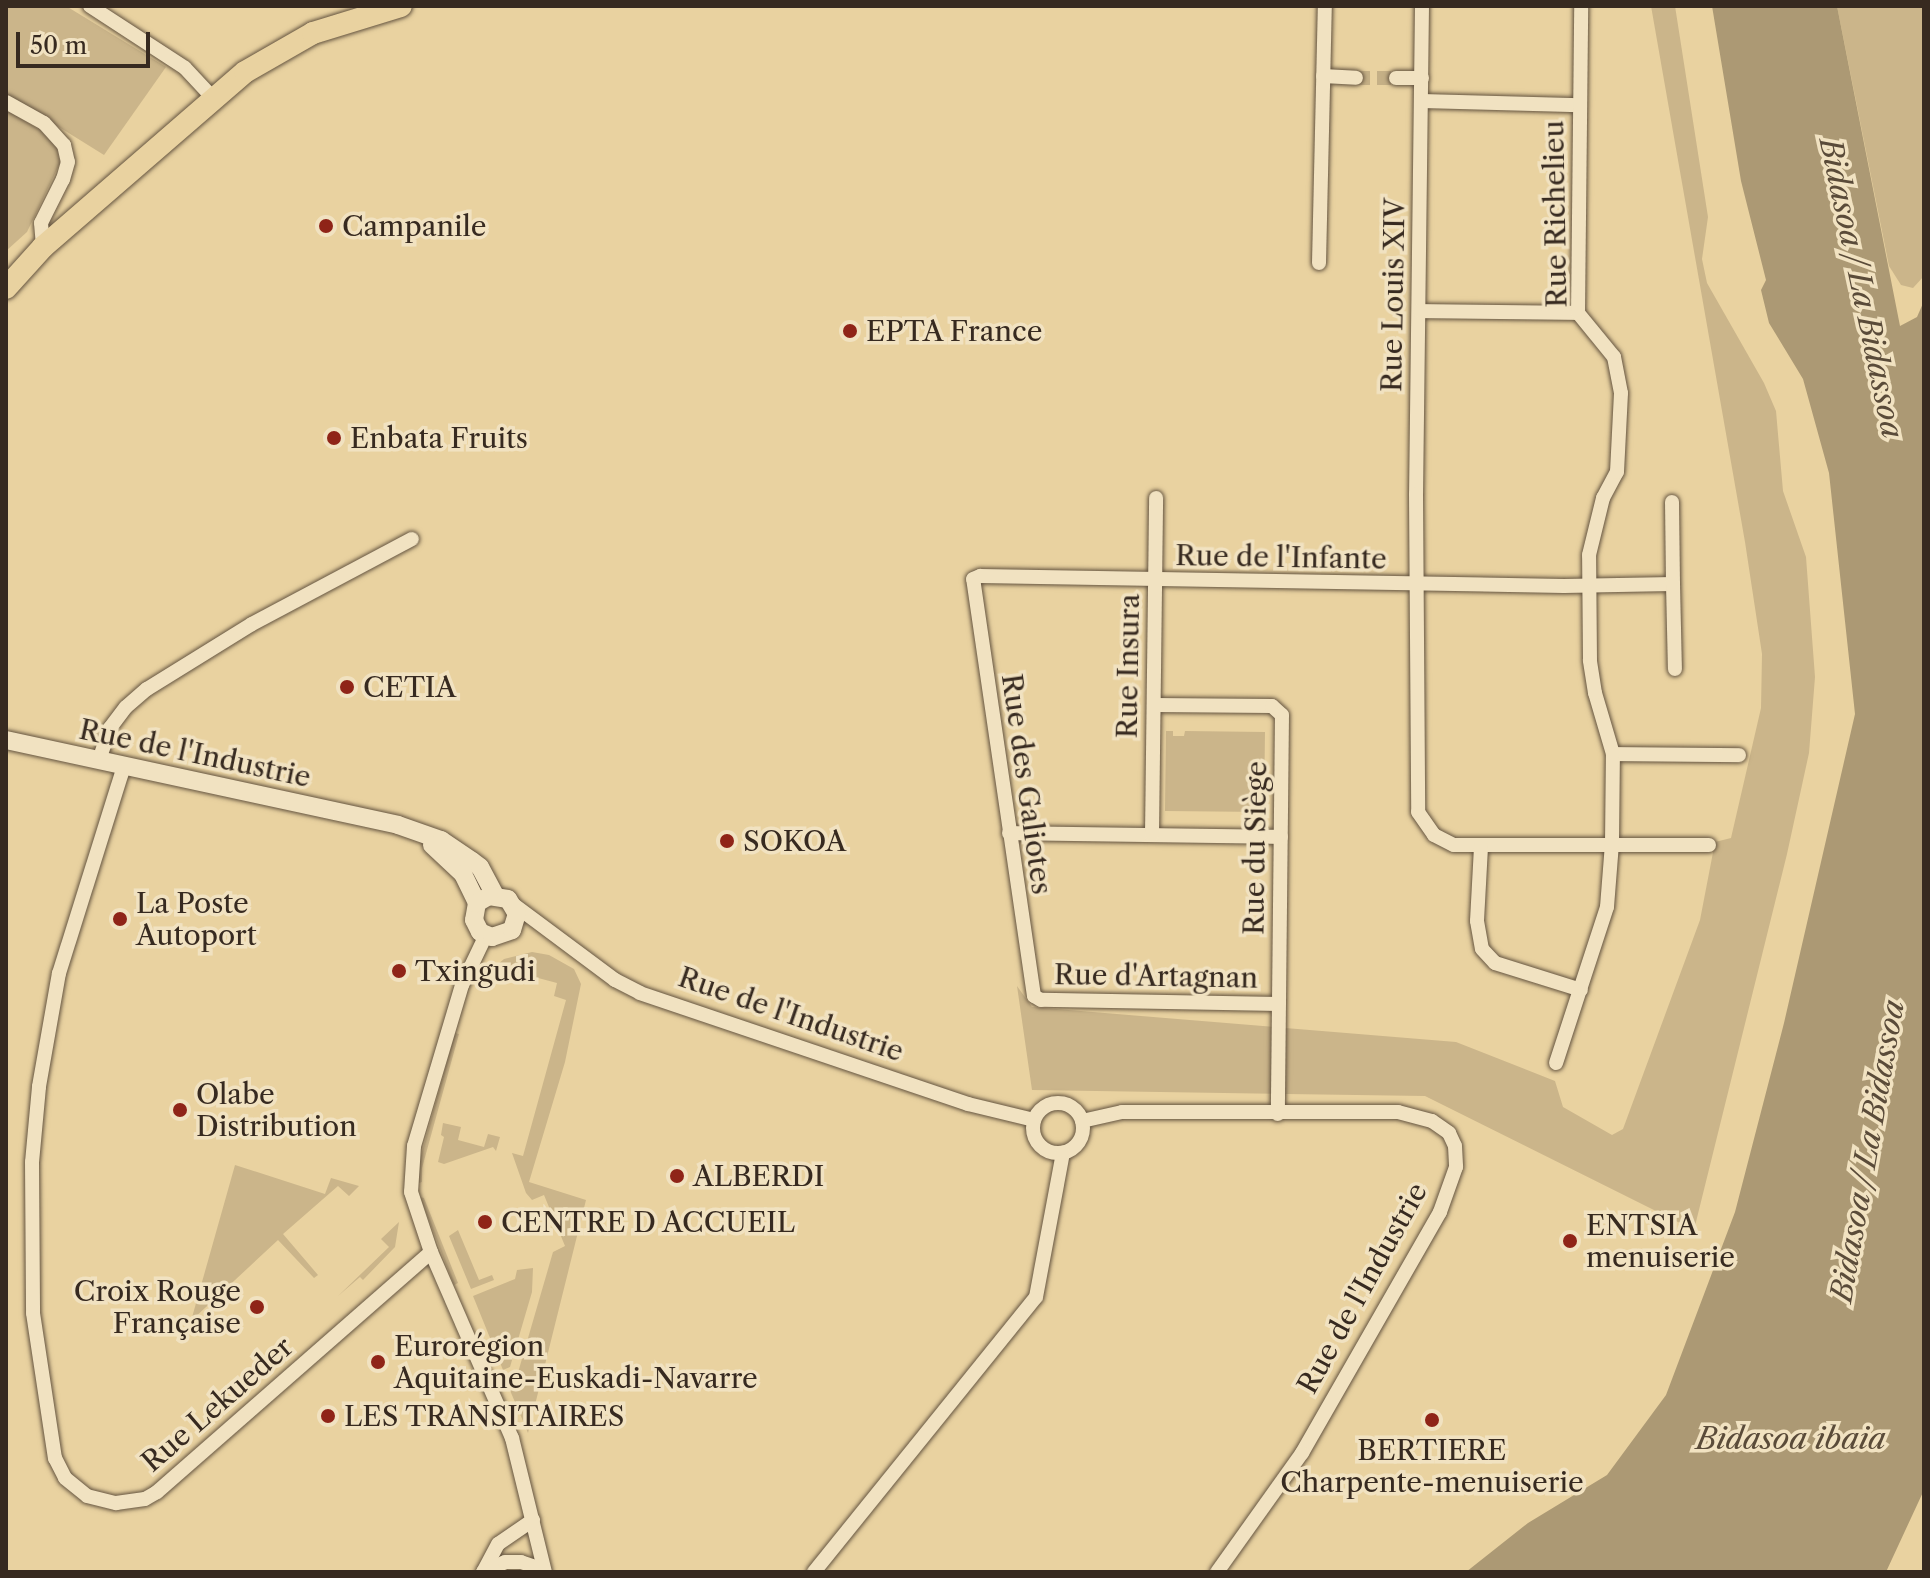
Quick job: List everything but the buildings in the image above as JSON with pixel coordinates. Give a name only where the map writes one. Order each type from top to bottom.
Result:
[{"type":"main road","points":[[6,288],[43,247],[212,97],[268,57],[313,33],[401,6]]},
{"type":"main road","points":[[6,268],[43,247]]},
{"type":"street","points":[[90,6],[185,68],[212,97]]},
{"type":"street","points":[[1319,263],[1325,6]]},
{"type":"street","name":"Rue Louis XIV","points":[[1422,6],[1415,584],[1418,812],[1434,835],[1454,845],[1709,845]]},
{"type":"street","name":"Rue Richelieu","points":[[1556,1063],[1607,907],[1612,843],[1613,754],[1595,693],[1590,660],[1588,586],[1593,530],[1618,468],[1620,377],[1614,357],[1578,313],[1581,6]]},
{"type":"street","points":[[1323,76],[1356,78]]},
{"type":"street","points":[[1396,78],[1422,78]]},
{"type":"street","points":[[1422,101],[1580,105]]},
{"type":"street","points":[[6,102],[44,123],[64,145],[68,162],[41,223],[43,247]]},
{"type":"street","points":[[1420,311],[1578,313]]},
{"type":"street","name":"Rue Insura","points":[[1152,835],[1156,498]]},
{"type":"street","points":[[1672,502],[1675,669]]},
{"type":"street","points":[[99,760],[110,728],[126,707],[147,689],[252,624],[412,539]]},
{"type":"street","name":"Rue de l'Infante","points":[[973,579],[980,576],[1588,586],[1673,584]]},
{"type":"street","name":"Rue des Galiotes","points":[[973,579],[1034,996]]},
{"type":"street","name":"Rue du Siège","points":[[1154,705],[1272,706],[1279,709],[1282,715],[1278,1114]]},
{"type":"street","name":"Rue de l'Industrie","points":[[6,740],[383,822],[441,840],[480,867],[495,895],[513,904],[615,980],[640,993],[968,1104],[1034,1120]]},
{"type":"street","points":[[1613,754],[1739,755]]},
{"type":"street","name":"Rue Lekueder","points":[[124,766],[59,973],[39,1087],[32,1162],[33,1313],[55,1458],[65,1478],[87,1496],[116,1503],[145,1499],[157,1492],[431,1252]]},
{"type":"street","name":"Rue de l'Industrie","points":[[419,833],[463,874],[477,903],[474,920],[486,935]]},
{"type":"street","points":[[1009,833],[1281,837]]},
{"type":"street","points":[[1481,847],[1477,921],[1482,949],[1495,963],[1581,990]]},
{"type":"street","points":[[477,903],[495,895]]},
{"type":"street","points":[[512,930],[517,914],[513,904]]},
{"type":"street","points":[[544,1571],[512,1438],[431,1252],[411,1192],[414,1146],[462,985],[486,935],[546,928]]},
{"type":"street","name":"Rue d'Artagnan","points":[[1034,996],[1041,1000],[1279,1004]]},
{"type":"street","points":[[1058,1103],[1073,1108],[1082,1121],[1078,1144],[1063,1153],[1045,1150],[1039,1145],[1032,1129],[1043,1107],[1058,1103]]},
{"type":"street","name":"Rue de l'Industrie","points":[[1082,1121],[1122,1112],[1398,1112],[1432,1121],[1449,1133],[1455,1146],[1456,1167],[1440,1212],[1302,1453],[1217,1572]]},
{"type":"street","points":[[814,1572],[1036,1297],[1063,1153]]},
{"type":"street","points":[[483,1572],[498,1544],[533,1520]]},
{"type":"street","points":[[483,1572],[505,1562],[521,1562],[544,1571]]},
{"type":"shaded area","points":[[6,6],[66,6],[166,67],[104,155],[6,94]]},
{"type":"shaded area","points":[[1651,6],[1675,6],[1708,217],[1702,259],[1707,283],[1764,383],[1776,411],[1783,491],[1806,557],[1815,677],[1809,753],[1787,854],[1694,1230],[1425,1096],[1032,1090],[1017,986],[1032,1007],[1456,1042],[1555,1081],[1563,1107],[1612,1135],[1623,1129],[1700,920],[1715,842],[1731,838],[1761,708],[1762,654],[1745,542]]},
{"type":"shaded area","points":[[1837,6],[1924,6],[1924,276],[1913,288],[1901,285],[1889,266]]},
{"type":"shaded area","points":[[6,110],[40,130],[57,148],[60,163],[27,232],[6,251]]},
{"type":"shaded area","points":[[1166,731],[1173,731],[1173,736],[1184,736],[1185,731],[1265,732],[1264,812],[1165,811]]},
{"type":"shaded area","points":[[532,952],[549,955],[574,969],[581,984],[565,1062],[529,1182],[586,1200],[528,1433],[509,1388],[517,1376],[553,1252],[565,1246],[544,1195],[532,1200],[526,1193],[512,1153],[523,1156],[566,1000],[554,996],[557,983],[504,969],[500,982],[488,979],[490,971],[504,959]]},
{"type":"shaded area","points":[[455,1033],[459,1034],[422,1168],[422,1182],[419,1183],[419,1163]]},
{"type":"shaded area","points":[[443,1123],[461,1127],[458,1140],[484,1147],[488,1134],[500,1137],[496,1151],[493,1147],[444,1164],[438,1162],[444,1137],[441,1135]]},
{"type":"shaded area","points":[[235,1165],[325,1194],[331,1178],[359,1186],[349,1196],[338,1186],[283,1234],[318,1275],[314,1278],[278,1240],[191,1321]]},
{"type":"shaded area","points":[[420,1197],[424,1198],[458,1283],[454,1285]]},
{"type":"shaded area","points":[[399,1222],[395,1247],[363,1280],[360,1277],[338,1296],[389,1247],[381,1239]]},
{"type":"shaded area","points":[[458,1230],[479,1280],[492,1275],[494,1280],[471,1289],[449,1236]]},
{"type":"shaded area","points":[[533,1268],[532,1292],[510,1367],[503,1370],[473,1296],[515,1279],[517,1270]]},
{"type":"water","name":"Bidasoa ibaia","points":[[1712,6],[1837,6],[1900,326],[1917,317],[1924,301],[1924,1490],[1886,1572],[1466,1572],[1528,1523],[1607,1475],[1666,1395],[1735,1212],[1784,1023],[1855,714],[1829,473],[1803,379],[1769,323],[1761,290],[1766,280],[1741,181]]},
{"type":"tunnel","points":[[1356,78],[1396,78]]},
{"type":"place","name":"Campanile","points":[[326,226]]},
{"type":"place","name":"EPTA France","points":[[850,331]]},
{"type":"place","name":"Enbata Fruits","points":[[334,438]]},
{"type":"place","name":"CETIA","points":[[347,687]]},
{"type":"place","name":"SOKOA","points":[[727,841]]},
{"type":"place","name":"La Poste Autoport","points":[[120,919]]},
{"type":"place","name":"Txingudi","points":[[399,971]]},
{"type":"place","name":"Olabe Distribution","points":[[180,1110]]},
{"type":"place","name":"ALBERDI","points":[[677,1176]]},
{"type":"place","name":"CENTRE D ACCUEIL","points":[[485,1222]]},
{"type":"place","name":"ENTSIA menuiserie","points":[[1570,1241]]},
{"type":"place","name":"Croix Rouge Française","points":[[257,1307]]},
{"type":"place","name":"Eurorégion Aquitaine-Euskadi-Navarre","points":[[378,1362]]},
{"type":"place","name":"LES TRANSITAIRES","points":[[328,1416]]},
{"type":"place","name":"BERTIERE Charpente-menuiserie","points":[[1432,1420]]},
{"type":"water label","name":"Bidasoa / La Bidassoa","points":[[1861,288]]},
{"type":"water label","name":"Bidasoa / La Bidassoa","points":[[1868,1151]]}]
